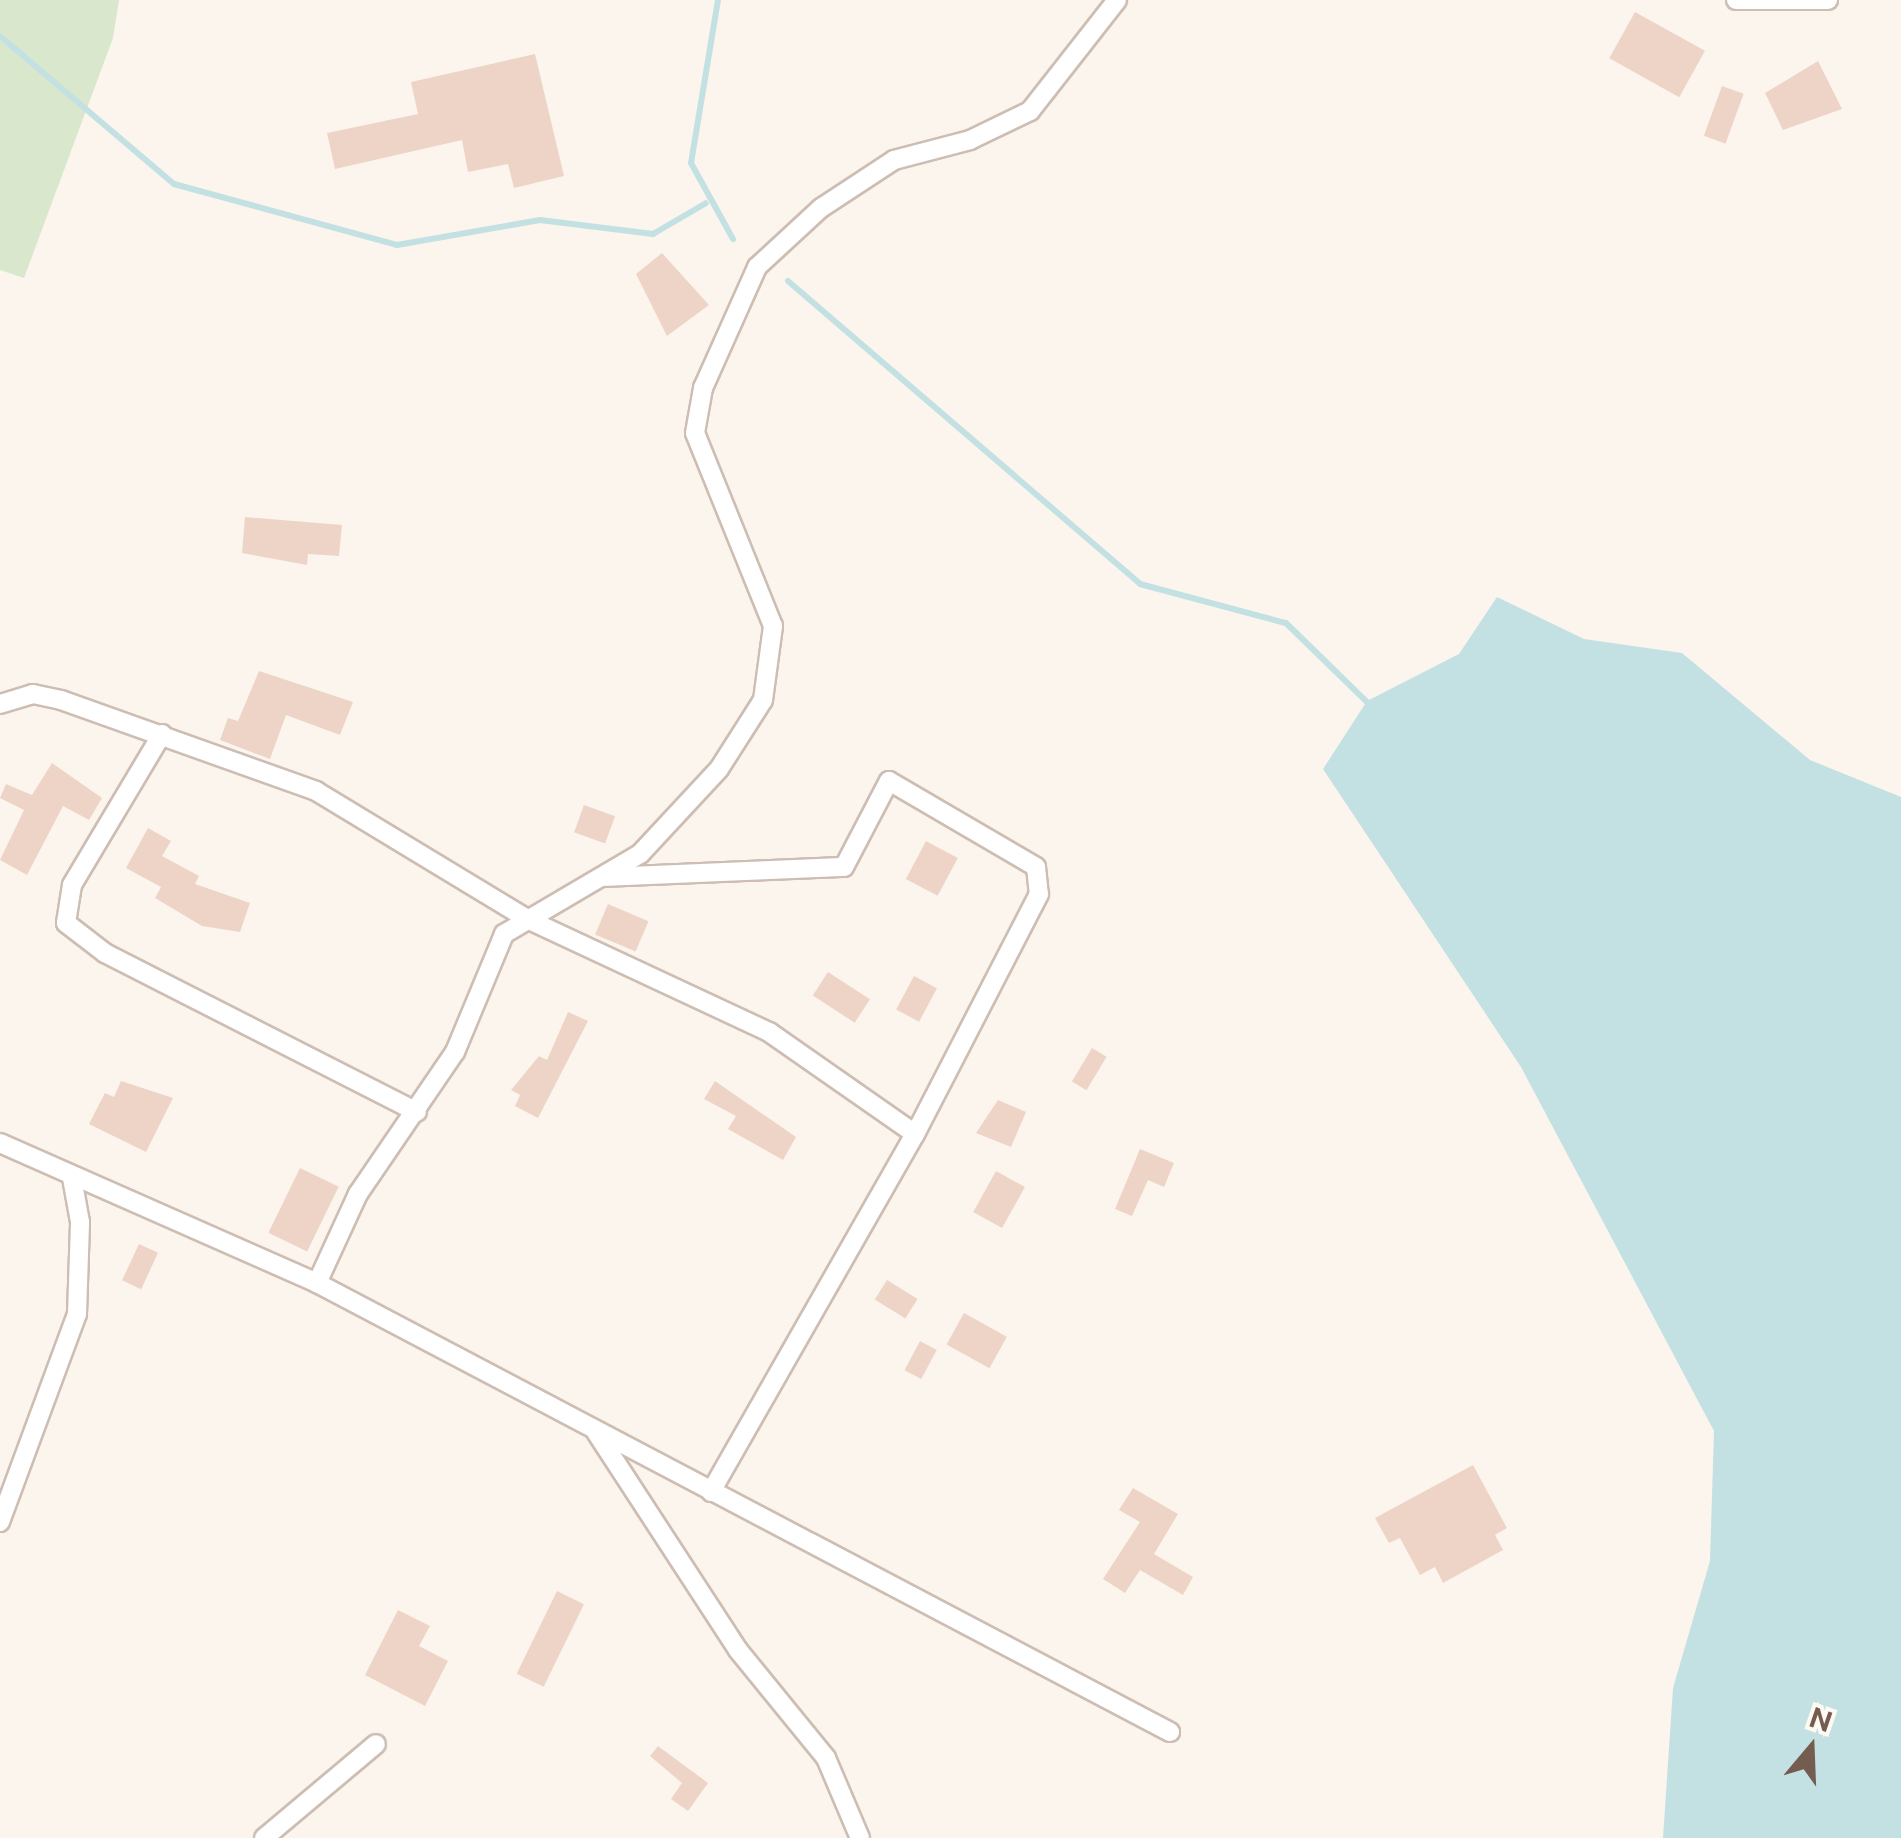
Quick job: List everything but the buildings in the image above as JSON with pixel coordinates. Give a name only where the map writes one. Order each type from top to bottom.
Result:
[{"type":"street","points":[[317,1283],[358,1194],[418,1112],[455,1052],[490,955],[504,934],[602,878],[681,812],[763,700],[772,626],[696,433],[703,388],[758,267],[821,208],[894,160],[988,133],[1030,111],[1117,0]]},
{"type":"street","points":[[1736,0],[1828,0]]},
{"type":"street","points":[[0,704],[32,694],[162,734],[316,791],[529,920],[769,1032],[915,1134]]},
{"type":"street","points":[[162,734],[72,885],[66,923],[105,953],[418,1112]]},
{"type":"street","points":[[602,878],[844,867],[862,844],[882,785],[898,781],[1036,868],[1039,894],[915,1134],[711,1492]]},
{"type":"street","points":[[0,1143],[72,1178],[132,1197],[317,1283],[1170,1732]]},
{"type":"street","points":[[0,1522],[77,1314],[80,1222],[72,1178]]},
{"type":"street","points":[[593,1428],[738,1650],[826,1758],[860,1838]]},
{"type":"street","points":[[264,1838],[376,1744]]},
{"type":"green space","points":[[0,0],[119,0],[113,38],[24,278],[0,270]]},
{"type":"water","points":[[1497,597],[1584,639],[1682,653],[1810,760],[1901,797],[1901,1838],[1663,1838],[1673,1688],[1710,1561],[1714,1431],[1521,1067],[1323,769],[1367,701],[1459,654]]},
{"type":"waterway","points":[[718,0],[691,163],[733,239]]},
{"type":"waterway","points":[[0,36],[174,184],[397,245],[540,220],[653,234],[706,203]]},
{"type":"waterway","points":[[788,281],[1140,584],[1286,623],[1371,706]]}]
